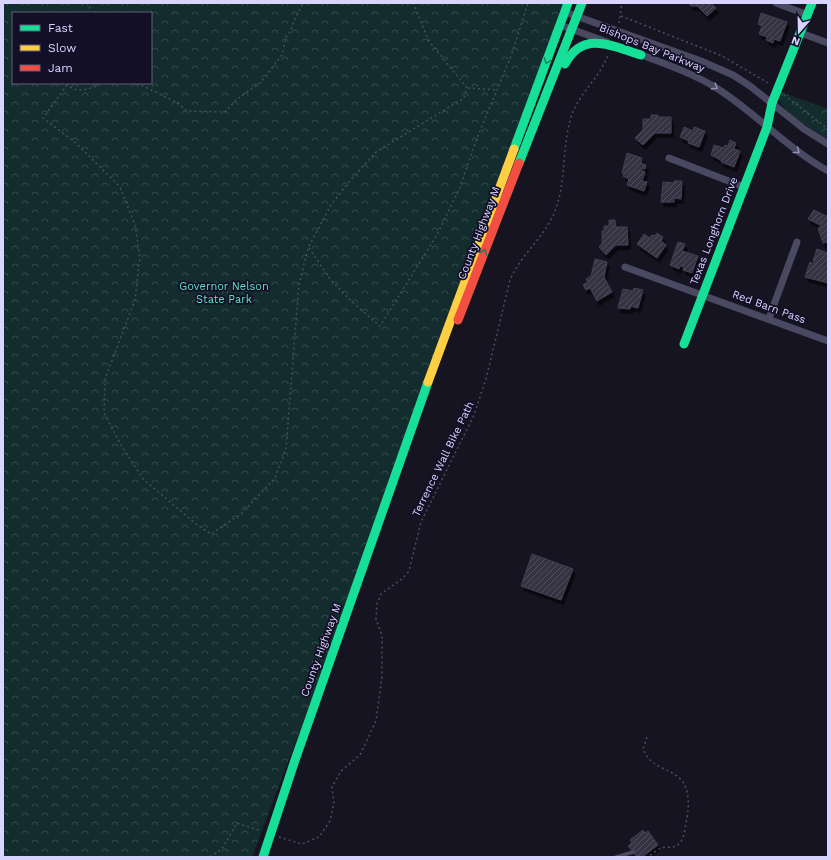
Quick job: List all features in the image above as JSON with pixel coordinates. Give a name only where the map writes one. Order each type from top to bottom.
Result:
[{"type":"main road","name":"County Highway M","points":[[398,471],[424,410],[582,3]]},
{"type":"main road","name":"Texas Longhorn Drive","points":[[684,344],[767,127],[772,103],[812,3]]},
{"type":"main road","name":"County Highway M","points":[[263,857],[455,309],[566,7]]},
{"type":"main road","points":[[517,170],[550,105],[569,55],[581,44],[598,44],[641,55]]},
{"type":"main road","name":"County Highway M","points":[[260,857],[269,838]]},
{"type":"street","points":[[776,3],[808,15]]},
{"type":"street","name":"Bishops Bay Parkway","points":[[566,7],[577,16],[719,68],[750,86],[804,129],[828,144]]},
{"type":"street","name":"Bishops Bay Parkway","points":[[560,25],[705,81],[730,97],[804,157],[828,171]]},
{"type":"street","points":[[801,33],[828,43]]},
{"type":"street","points":[[669,158],[744,187]]},
{"type":"street","points":[[769,318],[797,242]]},
{"type":"street","name":"Red Barn Pass","points":[[625,267],[769,318],[828,341]]},
{"type":"lane","points":[[616,857],[633,852]]},
{"type":"path","points":[[88,12],[92,3]]},
{"type":"path","points":[[139,84],[178,103],[187,111],[225,112],[236,100],[261,82],[282,54],[286,37],[291,31],[293,23],[303,3]]},
{"type":"path","points":[[413,3],[429,41],[467,88],[498,90]]},
{"type":"path","points":[[308,248],[330,279],[351,301],[380,326],[437,235],[460,186],[477,138],[498,90],[528,3]]},
{"type":"path","points":[[617,30],[621,16],[622,3]]},
{"type":"path","name":"Terrence Wall Bike Path","points":[[279,837],[302,844],[319,837],[330,821],[334,802],[332,787],[341,771],[360,755],[376,721],[382,676],[382,636],[376,619],[377,604],[382,594],[403,578],[409,571],[420,522],[480,402],[510,280],[516,266],[548,224],[555,211],[560,192],[566,141],[575,105],[606,60],[611,47]]},
{"type":"path","points":[[99,84],[81,90],[73,89],[67,84],[43,118],[77,144],[120,187],[135,225],[140,257],[135,300],[105,379],[104,413],[121,445],[143,479],[196,524],[211,534],[241,514],[275,478],[286,449],[299,284],[308,248],[332,205],[349,182],[376,152],[464,98],[467,88]]},
{"type":"path","points":[[647,737],[643,743],[645,756],[681,779],[687,788],[688,802],[685,832],[679,844],[675,847],[661,848],[648,857]]},
{"type":"path","points":[[210,857],[222,849],[237,823],[262,831]]},
{"type":"green space","name":"Governor Nelson State Park","points":[[3,3],[565,3],[309,707],[252,857],[3,857]]},
{"type":"green space","points":[[781,92],[828,109],[828,139],[803,123],[781,104]]},
{"type":"building","points":[[689,3],[711,3],[716,8],[707,16],[697,6],[691,6]]},
{"type":"building","points":[[761,13],[787,22],[780,41],[774,39],[773,43],[766,40],[767,37],[759,34],[762,26],[758,24]]},
{"type":"building","points":[[651,115],[658,115],[658,117],[671,117],[671,133],[655,133],[643,145],[635,138],[643,130],[643,119],[651,119]]},
{"type":"building","points":[[684,127],[693,131],[694,127],[705,131],[699,147],[688,143],[689,141],[680,137]]},
{"type":"building","points":[[730,140],[736,143],[734,149],[740,151],[734,167],[721,162],[722,161],[711,155],[714,145],[724,148],[725,145],[728,146]]},
{"type":"building","points":[[627,153],[642,158],[641,163],[646,165],[645,169],[642,168],[641,170],[645,172],[642,181],[647,182],[644,191],[627,185],[629,179],[623,176],[624,173],[622,173]]},
{"type":"building","points":[[674,181],[682,181],[681,199],[674,198],[674,202],[661,202],[663,182],[674,183]]},
{"type":"building","points":[[814,210],[826,216],[828,215],[828,245],[827,242],[823,243],[818,228],[822,226],[808,219]]},
{"type":"building","points":[[609,220],[615,220],[616,227],[627,227],[628,245],[616,245],[606,255],[599,247],[602,244],[602,231],[604,231],[604,226],[609,226]]},
{"type":"building","points":[[657,233],[663,237],[661,241],[666,245],[657,258],[637,244],[644,234],[650,238],[652,235],[655,236]]},
{"type":"building","points":[[678,242],[685,244],[682,251],[698,256],[692,273],[683,270],[684,267],[680,266],[679,269],[670,265]]},
{"type":"building","points":[[817,249],[828,253],[828,283],[805,277],[810,262],[814,264],[815,261],[813,261]]},
{"type":"building","points":[[595,259],[607,262],[604,277],[612,292],[597,301],[590,288],[586,290],[583,285],[588,282],[586,279],[591,276]]},
{"type":"building","points":[[634,288],[643,290],[638,308],[631,306],[630,309],[618,308],[623,289],[633,291]]},
{"type":"building","points":[[532,554],[573,569],[561,600],[521,586]]},
{"type":"building","points":[[643,830],[645,833],[648,831],[658,845],[642,857],[637,857],[628,846],[632,843],[630,840]]},
{"type":"traffic: fast","points":[[514,149],[568,3]]},
{"type":"traffic: fast","points":[[519,163],[582,3]]},
{"type":"traffic: fast","points":[[684,344],[767,127],[772,103],[812,3]]},
{"type":"traffic: fast","points":[[565,64],[572,53],[580,47],[589,44],[599,43],[609,45],[641,55]]},
{"type":"traffic: fast","points":[[263,857],[294,763],[428,382]]},
{"type":"traffic: slow","points":[[428,382],[514,149]]},
{"type":"traffic: jam","points":[[458,320],[519,163]]}]
